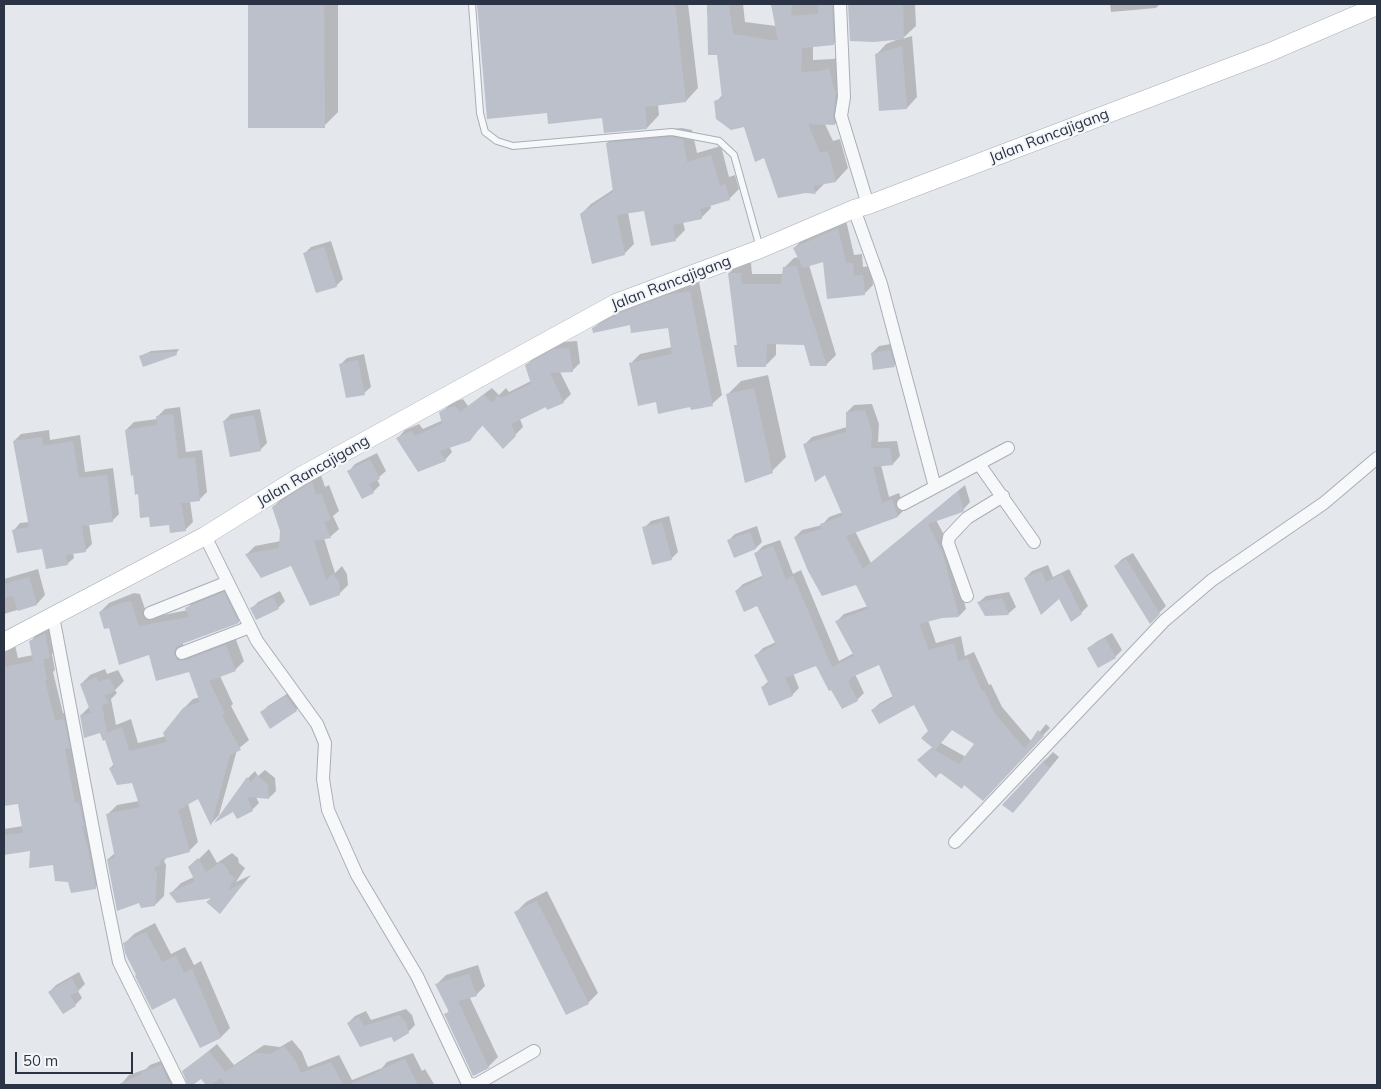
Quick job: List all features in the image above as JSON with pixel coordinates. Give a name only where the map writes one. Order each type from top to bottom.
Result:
[{"type":"main road","name":"Jalan Rancajigang","points":[[4,642],[205,536],[301,476],[616,303],[760,249],[861,207],[1270,52],[1377,6]]},
{"type":"street","points":[[840,4],[844,97],[841,116],[861,207],[935,487]]},
{"type":"street","points":[[903,504],[1008,448]]},
{"type":"street","points":[[955,842],[1164,621],[1212,580],[1324,503],[1377,458]]},
{"type":"street","points":[[979,464],[1034,542]]},
{"type":"street","points":[[967,596],[948,543],[949,536],[967,518],[1003,496]]},
{"type":"street","points":[[205,536],[257,641],[318,724],[325,743],[323,779],[328,810],[357,875],[417,976],[467,1082],[472,1085],[477,1084],[534,1051]]},
{"type":"street","points":[[150,613],[228,582]]},
{"type":"street","points":[[52,616],[119,962],[180,1085]]},
{"type":"street","points":[[182,652],[250,627]]},
{"type":"lane","points":[[472,4],[480,113],[485,132],[497,141],[513,146],[672,132],[720,141],[734,155],[760,249]]},
{"type":"building","points":[[248,4],[324,4],[325,128],[248,128]]},
{"type":"building","points":[[477,4],[675,4],[686,102],[645,107],[647,129],[604,133],[602,118],[548,124],[547,113],[487,119]]},
{"type":"building","points":[[707,4],[729,4],[733,34],[778,41],[771,4],[792,4],[791,16],[818,14],[818,4],[832,4],[834,45],[802,48],[801,72],[820,71],[829,68],[834,90],[836,90],[833,115],[835,125],[808,124],[820,153],[828,151],[836,182],[813,186],[816,194],[806,193],[778,198],[764,158],[755,162],[744,127],[731,130],[716,119],[714,101],[722,98],[717,55],[708,55]]},
{"type":"building","points":[[848,4],[903,4],[904,39],[874,42],[850,41]]},
{"type":"building","points":[[902,46],[907,109],[879,111],[875,54]]},
{"type":"building","points":[[672,137],[683,139],[687,162],[711,155],[720,186],[725,184],[730,200],[700,209],[702,219],[673,225],[676,241],[651,246],[644,211],[617,215],[625,255],[592,264],[580,214],[613,192],[606,143]]},
{"type":"building","points":[[838,228],[846,263],[853,263],[854,276],[863,275],[865,295],[827,299],[823,262],[803,268],[793,248]]},
{"type":"building","points":[[324,247],[337,287],[316,293],[303,253]]},
{"type":"building","points":[[797,266],[802,288],[827,366],[810,366],[804,345],[767,344],[766,367],[737,367],[734,345],[737,345],[728,273],[741,273],[742,284],[781,284],[783,267]]},
{"type":"building","points":[[690,291],[713,406],[691,410],[690,407],[658,414],[656,402],[638,406],[629,363],[672,354],[668,328],[631,333],[630,325],[593,333],[592,328],[620,313],[667,295]]},
{"type":"building","points":[[569,348],[573,372],[550,373],[564,403],[547,410],[546,407],[511,424],[516,436],[503,449],[482,425],[470,441],[440,451],[446,461],[418,472],[396,438],[411,431],[415,436],[442,424],[439,412],[445,409],[455,406],[460,412],[484,395],[492,403],[498,395],[501,398],[531,384],[525,365],[554,349]]},
{"type":"building","points":[[890,350],[895,367],[873,370],[871,353]]},
{"type":"building","points":[[176,352],[177,355],[143,367],[139,356],[147,353]]},
{"type":"building","points":[[358,360],[365,395],[346,398],[339,364]]},
{"type":"building","points":[[754,388],[773,473],[745,483],[726,394]]},
{"type":"building","points":[[865,410],[872,432],[871,448],[890,448],[893,465],[873,467],[882,503],[892,499],[898,517],[846,536],[863,569],[958,491],[964,511],[928,524],[943,554],[959,617],[942,618],[919,624],[929,650],[954,643],[958,662],[967,658],[995,714],[1025,749],[1038,730],[1044,736],[983,801],[964,785],[962,789],[939,772],[936,778],[917,760],[931,748],[959,764],[974,744],[952,730],[935,750],[921,738],[928,731],[914,705],[879,724],[871,710],[893,698],[879,665],[850,678],[848,681],[858,701],[842,709],[831,690],[829,691],[816,666],[785,678],[793,696],[769,706],[761,687],[769,684],[754,655],[776,645],[757,606],[744,612],[735,591],[763,578],[754,553],[773,546],[786,580],[793,576],[832,667],[854,656],[835,621],[868,609],[856,585],[822,596],[808,571],[794,537],[822,529],[820,524],[843,516],[825,475],[815,482],[803,444],[846,432],[846,412]]},
{"type":"building","points":[[173,414],[178,459],[195,457],[200,501],[181,503],[186,531],[170,533],[169,525],[150,527],[149,517],[140,518],[138,494],[135,495],[133,475],[131,476],[125,430],[157,425],[156,416]]},
{"type":"building","points":[[254,415],[261,451],[230,457],[223,421]]},
{"type":"building","points":[[42,437],[43,446],[73,441],[79,478],[107,475],[113,522],[82,526],[86,552],[66,555],[68,565],[46,569],[42,549],[17,553],[12,530],[29,527],[13,441]]},
{"type":"building","points":[[370,459],[380,479],[369,484],[374,493],[362,499],[347,471]]},
{"type":"building","points":[[312,482],[316,495],[321,493],[331,520],[324,522],[331,538],[314,541],[326,581],[333,573],[339,583],[340,595],[310,606],[291,566],[261,578],[245,554],[279,548],[280,531],[272,507]]},
{"type":"building","points":[[662,522],[672,560],[652,565],[642,527]]},
{"type":"building","points":[[750,532],[756,549],[734,558],[727,540]]},
{"type":"building","points":[[1126,559],[1160,614],[1150,624],[1114,566]]},
{"type":"building","points":[[1041,571],[1046,582],[1062,574],[1082,614],[1071,622],[1059,599],[1041,615],[1024,578]]},
{"type":"building","points":[[29,577],[37,605],[18,611],[13,596],[4,598],[4,584]]},
{"type":"building","points":[[224,592],[239,623],[179,645],[175,648],[174,655],[177,660],[184,661],[226,645],[236,671],[209,681],[225,714],[222,716],[241,750],[230,755],[211,826],[198,799],[178,810],[190,852],[160,860],[161,865],[154,867],[157,875],[155,906],[141,908],[139,903],[117,911],[107,859],[115,858],[106,814],[140,807],[132,783],[117,785],[109,768],[114,767],[105,740],[103,741],[100,733],[84,738],[80,715],[91,713],[80,684],[96,677],[98,682],[109,678],[115,691],[104,696],[109,703],[102,705],[107,733],[122,727],[129,751],[167,742],[163,733],[183,708],[200,702],[189,672],[156,681],[149,655],[119,665],[109,628],[104,629],[99,612],[124,602],[131,602],[139,626],[189,617],[185,608]]},
{"type":"building","points":[[273,597],[279,609],[256,620],[250,608]]},
{"type":"building","points":[[1002,598],[1009,615],[985,616],[977,602]]},
{"type":"building","points":[[45,634],[50,658],[33,661],[29,641]]},
{"type":"building","points":[[1105,638],[1116,658],[1098,668],[1087,648]]},
{"type":"building","points":[[43,659],[47,680],[45,680],[55,721],[64,719],[70,748],[65,749],[75,803],[79,802],[84,826],[82,826],[96,889],[71,893],[68,882],[55,881],[53,865],[29,868],[30,851],[4,855],[4,835],[23,833],[18,804],[4,806],[4,667]]},
{"type":"building","points":[[286,696],[297,711],[270,729],[260,712]]},
{"type":"building","points":[[1047,757],[1043,763],[1050,768],[1013,813],[1002,805]]},
{"type":"building","points":[[257,775],[268,785],[269,799],[247,797],[253,811],[237,819],[233,812],[214,823],[247,777],[251,782]]},
{"type":"building","points":[[198,858],[206,872],[221,862],[228,869],[229,874],[235,878],[228,890],[244,883],[220,914],[206,902],[213,898],[177,903],[169,893],[195,881],[188,867]]},
{"type":"building","points":[[537,901],[589,1004],[566,1015],[514,912]]},
{"type":"building","points":[[146,932],[162,962],[176,956],[184,973],[192,969],[221,1038],[200,1048],[175,998],[152,1010],[125,953],[123,943]]},
{"type":"building","points":[[469,974],[477,996],[458,1001],[489,1068],[473,1076],[444,1014],[449,1012],[435,984]]},
{"type":"building","points":[[72,978],[79,992],[70,995],[76,1006],[63,1014],[48,992]]},
{"type":"building","points":[[399,1015],[406,1022],[409,1033],[394,1042],[391,1037],[360,1047],[347,1023],[359,1017],[364,1026]]},
{"type":"building","points":[[284,1046],[295,1060],[301,1073],[331,1062],[343,1085],[226,1085],[221,1078],[211,1085],[206,1085],[201,1079],[193,1085],[188,1085],[182,1071],[209,1051],[225,1072],[255,1053],[271,1054]]},
{"type":"building","points":[[405,1059],[418,1085],[348,1085],[379,1072],[378,1070]]},
{"type":"building","points":[[161,1065],[171,1085],[117,1085],[142,1074],[141,1072]]}]
